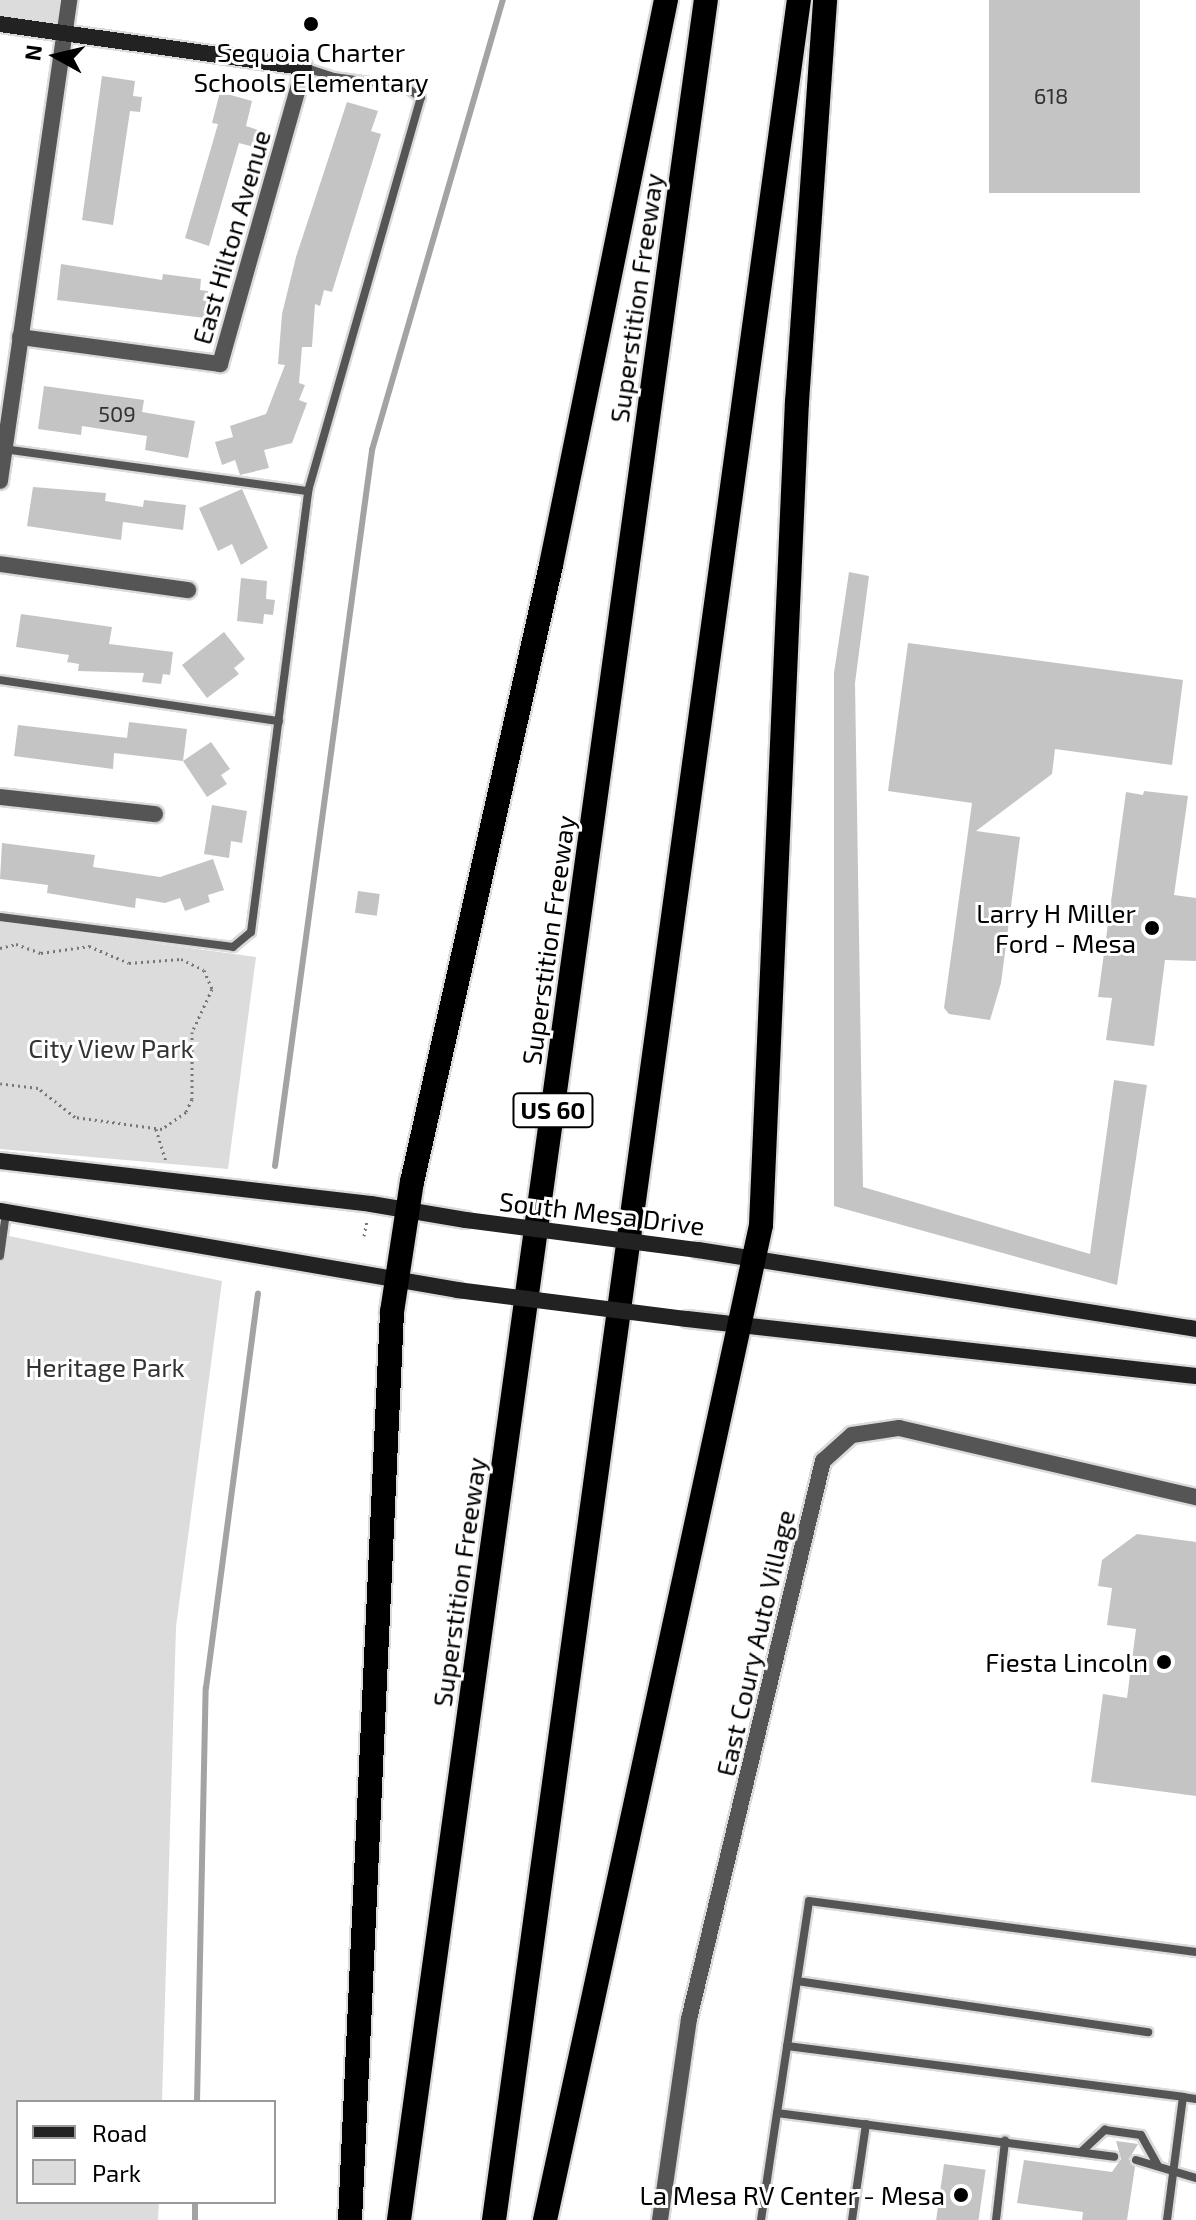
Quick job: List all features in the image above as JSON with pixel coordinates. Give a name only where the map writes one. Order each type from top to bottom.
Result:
[{"type":"highway","points":[[350,2220],[397,1281],[408,1209],[551,565],[666,0]]},
{"type":"highway","name":"Superstition Freeway","points":[[399,2220],[706,0]]},
{"type":"highway","points":[[494,2220],[799,0]]},
{"type":"highway","points":[[545,2220],[740,1325],[762,1210],[803,296],[825,0]]},
{"type":"main road","points":[[0,24],[304,67]]},
{"type":"main road","name":"South Mesa Drive","points":[[0,1161],[408,1209],[466,1220],[754,1256],[1196,1329]]},
{"type":"main road","points":[[3,1212],[457,1290],[1196,1376]]},
{"type":"street","points":[[0,481],[69,0]]},
{"type":"street","name":"East Hilton Avenue","points":[[20,337],[220,364],[304,67]]},
{"type":"street","points":[[0,564],[188,590]]},
{"type":"street","points":[[0,797],[155,814]]},
{"type":"street","name":"East Coury Auto Village","points":[[660,2220],[689,2019],[823,1461],[852,1435],[899,1428],[1196,1497]]},
{"type":"lane","points":[[0,917],[233,947],[251,932],[308,491],[421,98],[406,87],[334,77],[304,67]]},
{"type":"lane","points":[[3,449],[308,491]]},
{"type":"lane","points":[[0,680],[279,721]]},
{"type":"lane","points":[[0,1256],[3,1212]]},
{"type":"lane","points":[[761,2220],[809,1901],[1196,1952]]},
{"type":"lane","points":[[797,1981],[1148,2032]]},
{"type":"lane","points":[[787,2046],[1196,2099]]},
{"type":"lane","points":[[1167,2220],[1183,2097]]},
{"type":"lane","points":[[777,2113],[1114,2157]]},
{"type":"lane","points":[[852,2220],[866,2124]]},
{"type":"lane","points":[[1081,2152],[1105,2130],[1141,2135],[1157,2164]]},
{"type":"lane","points":[[996,2220],[1005,2141]]},
{"type":"lane","points":[[1136,2160],[1157,2164],[1175,2175],[1196,2178]]},
{"type":"path","points":[[0,948],[16,944],[51,953],[89,946],[129,963],[181,959],[204,970],[212,995],[192,1032],[192,1099],[175,1123],[156,1129],[118,1119],[75,1117],[38,1088],[0,1083]]},
{"type":"path","points":[[156,1129],[166,1161]]},
{"type":"path","points":[[364,1236],[368,1218]]},
{"type":"green space","points":[[0,0],[69,0],[65,34],[0,24]]},
{"type":"green space","name":"City View Park","points":[[0,922],[256,957],[228,1169],[0,1149]]},
{"type":"green space","name":"Heritage Park","points":[[0,1234],[222,1281],[176,1627],[162,2100],[16,2100],[16,2204],[159,2204],[158,2220],[0,2220]]},
{"type":"building","points":[[989,0],[1140,0],[1140,193],[989,193]]},
{"type":"building","points":[[102,76],[135,81],[133,96],[142,97],[140,112],[130,111],[113,225],[82,220]]},
{"type":"building","points":[[220,92],[252,101],[246,126],[258,130],[254,147],[239,143],[209,246],[185,238],[218,124],[212,123]]},
{"type":"building","points":[[347,102],[378,111],[371,131],[381,134],[332,292],[324,290],[320,306],[315,304],[312,347],[302,347],[299,383],[305,385],[299,400],[307,403],[292,443],[264,450],[269,468],[240,475],[235,460],[222,465],[215,442],[233,437],[230,426],[266,414],[285,365],[278,364],[282,314],[296,257]]},
{"type":"building","points":[[61,264],[162,280],[163,274],[201,279],[200,290],[208,291],[205,318],[57,300]]},
{"type":"building","points":[[44,386],[144,400],[142,412],[195,421],[188,458],[145,450],[147,436],[82,426],[81,435],[38,429]]},
{"type":"building","points":[[33,487],[106,493],[105,501],[143,507],[144,500],[186,505],[183,530],[123,522],[121,540],[27,526]]},
{"type":"building","points":[[242,489],[268,548],[241,565],[232,544],[218,551],[199,508]]},
{"type":"building","points":[[849,572],[869,576],[855,683],[863,1187],[1090,1254],[1114,1080],[1147,1085],[1117,1285],[834,1206],[834,673]]},
{"type":"building","points":[[241,578],[267,581],[266,599],[275,600],[273,615],[264,614],[263,624],[237,621]]},
{"type":"building","points":[[21,614],[112,627],[109,644],[173,652],[170,675],[163,674],[161,684],[142,682],[144,673],[78,671],[79,664],[67,662],[69,655],[16,647]]},
{"type":"building","points":[[224,632],[245,659],[234,668],[239,674],[207,698],[182,665]]},
{"type":"building","points":[[908,643],[1183,680],[1172,765],[1055,749],[1052,774],[976,831],[1020,837],[1001,983],[990,1020],[949,1014],[944,1008],[972,803],[888,791]]},
{"type":"building","points":[[129,722],[187,729],[183,761],[114,753],[113,769],[14,756],[18,725],[127,738]]},
{"type":"building","points":[[211,742],[230,769],[221,775],[227,784],[207,797],[183,761]]},
{"type":"building","name":"Larry H Miller Ford - Mesa","points":[[1144,791],[1188,796],[1174,895],[1196,898],[1196,961],[1165,960],[1154,1046],[1106,1040],[1112,998],[1098,997],[1126,792],[1143,795]]},
{"type":"building","points":[[212,805],[247,811],[242,843],[231,841],[229,858],[204,854]]},
{"type":"building","points":[[2,843],[95,855],[93,867],[160,877],[213,859],[224,890],[208,895],[210,902],[185,911],[180,898],[165,903],[136,898],[135,908],[47,893],[48,885],[0,879]]},
{"type":"building","points":[[358,891],[380,894],[377,916],[355,913]]},
{"type":"building","name":"Fiesta Lincoln","points":[[1137,1534],[1196,1542],[1196,1796],[1091,1782],[1103,1694],[1127,1698],[1136,1629],[1107,1625],[1112,1588],[1098,1586],[1102,1560]]},
{"type":"building","points":[[1116,2141],[1138,2144],[1129,2159],[1135,2167],[1127,2220],[1082,2220],[1083,2212],[1017,2203],[1024,2160],[1112,2172],[1121,2159]]},
{"type":"building","name":"La Mesa RV Center - Mesa","points":[[944,2164],[986,2170],[979,2220],[936,2220]]},
{"type":"waterway","points":[[275,1166],[372,450],[503,0]]},
{"type":"waterway","points":[[197,2100],[206,1688],[258,1293]]},
{"type":"waterway","points":[[195,2204],[195,2220]]},
{"type":"place","name":"Sequoia Charter Schools Elementary","points":[[311,24]]},
{"type":"place","name":"Larry H Miller Ford - Mesa","points":[[1152,928]]},
{"type":"place","name":"Fiesta Lincoln","points":[[1164,1662]]},
{"type":"place","name":"La Mesa RV Center - Mesa","points":[[961,2195]]}]
